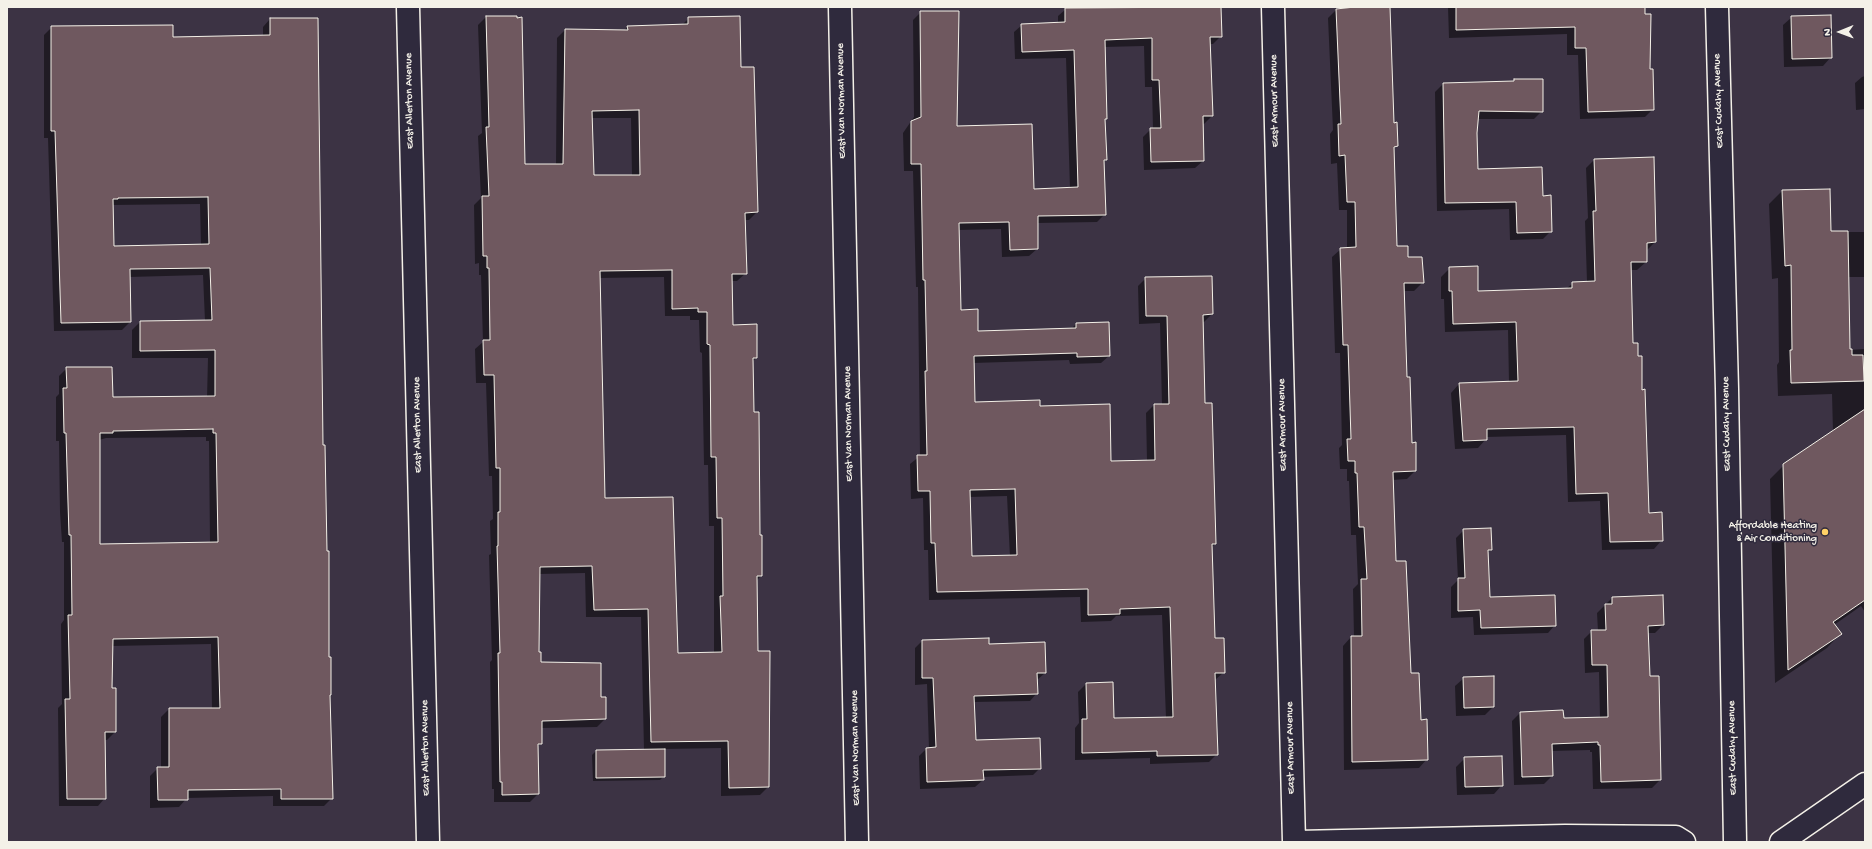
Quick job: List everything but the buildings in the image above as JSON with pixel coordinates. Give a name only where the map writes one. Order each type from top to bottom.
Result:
[{"type":"street","name":"East Allerton Avenue","points":[[408,7],[428,842]]},
{"type":"street","name":"East Van Norman Avenue","points":[[840,7],[857,842]]},
{"type":"street","name":"East Armour Avenue","points":[[1273,7],[1294,842]]},
{"type":"street","name":"East Cudahy Avenue","points":[[1717,7],[1727,389],[1735,842]]},
{"type":"street","points":[[1781,842],[1865,784]]},
{"type":"street","points":[[1298,842],[1565,836],[1676,837],[1684,842]]},
{"type":"place","name":"Affordable Heating & Air Conditioning","points":[[1825,532]]}]
